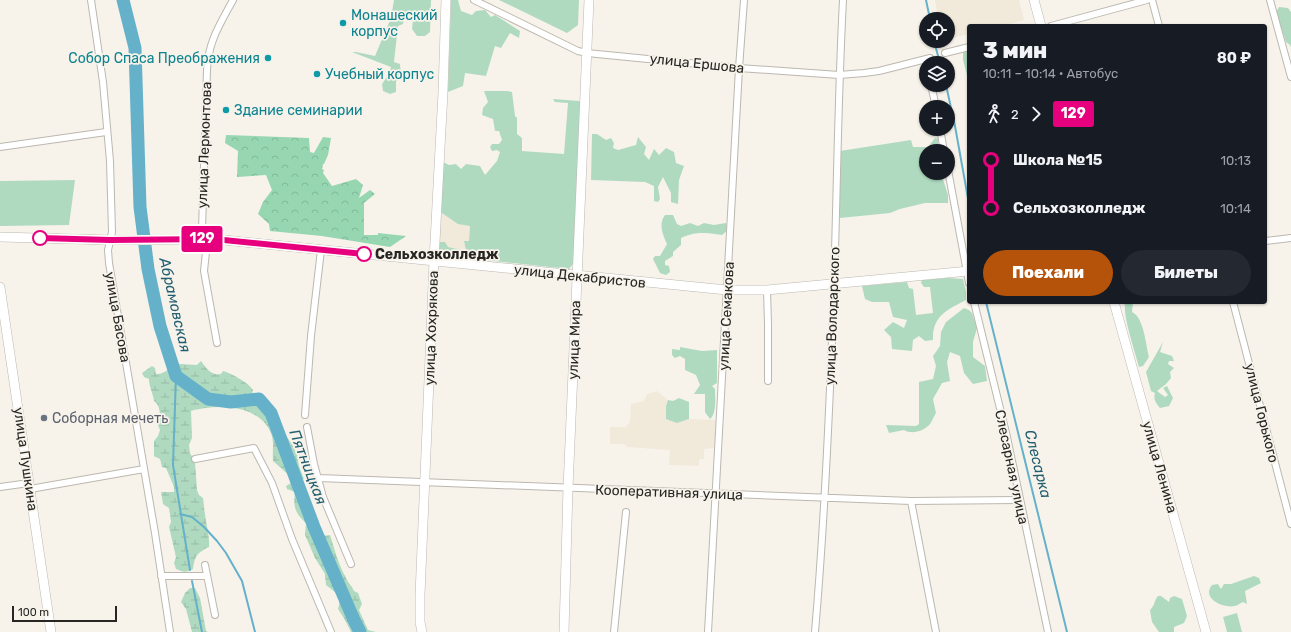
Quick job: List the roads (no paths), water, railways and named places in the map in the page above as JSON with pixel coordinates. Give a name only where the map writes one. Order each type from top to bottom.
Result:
[{"type":"street","name":"улица Басова","points":[[91,0],[104,92],[110,176],[112,232],[108,250],[109,263],[162,576],[170,632]]},
{"type":"street","name":"улица Лермонтова","points":[[217,343],[204,270],[206,252],[202,221],[207,60],[213,37],[233,0]]},
{"type":"street","name":"улица Хохрякова","points":[[422,632],[420,622],[420,595],[424,482],[446,0]]},
{"type":"street","name":"улица Ершова","points":[[474,0],[578,51],[587,53],[739,68],[839,75],[879,71],[919,62]]},
{"type":"street","name":"улица Мира","points":[[564,632],[568,488],[589,0]]},
{"type":"street","name":"улица Семакова","points":[[708,632],[744,0]]},
{"type":"street","name":"улица Володарского","points":[[815,632],[825,498],[834,284],[839,75],[843,0]]},
{"type":"street","points":[[1034,0],[1040,24]]},
{"type":"street","points":[[1058,24],[1147,0]]},
{"type":"street","points":[[1152,0],[1158,24]]},
{"type":"street","points":[[1270,0],[1291,77]]},
{"type":"street","points":[[944,53],[967,47]]},
{"type":"street","points":[[0,147],[106,132]]},
{"type":"street","points":[[950,180],[967,266]]},
{"type":"street","points":[[0,237],[110,240]]},
{"type":"street","points":[[1267,241],[1291,238]]},
{"type":"street","name":"улица Декабристов","points":[[110,240],[204,239],[239,241],[727,290],[767,290],[967,271]]},
{"type":"street","points":[[305,416],[311,336],[320,250]]},
{"type":"street","name":"улица Пушкина","points":[[0,287],[51,632]]},
{"type":"street","points":[[767,290],[768,381]]},
{"type":"street","name":"Слесарная улица","points":[[974,304],[1007,437],[1019,500],[1048,632]]},
{"type":"street","name":"улица Ленина","points":[[1115,304],[1206,632]]},
{"type":"street","name":"улица Горького","points":[[1234,304],[1291,524]]},
{"type":"street","points":[[307,427],[314,464],[323,497],[351,564]]},
{"type":"street","points":[[195,459],[254,448],[272,484],[292,539],[331,632]]},
{"type":"street","points":[[0,488],[30,486],[144,469]]},
{"type":"street","name":"Кооперативная улица","points":[[319,478],[911,501],[1019,500]]},
{"type":"street","points":[[911,501],[936,632]]},
{"type":"street","points":[[614,632],[626,512]]},
{"type":"street","points":[[205,564],[215,615]]},
{"type":"street","points":[[162,576],[207,576]]},
{"type":"waterway","name":"Абрамовская","points":[[123,0],[135,48],[140,207],[148,269],[160,326],[176,376],[208,399],[231,402],[259,399],[271,413],[314,527],[360,632]]},
{"type":"waterway","name":"Слесарка","points":[[926,0],[929,12]]},
{"type":"waterway","name":"Слесарка","points":[[936,48],[938,56]]},
{"type":"waterway","name":"Слесарка","points":[[948,92],[967,193]]},
{"type":"waterway","name":"Слесарка","points":[[986,304],[1067,632]]},
{"type":"waterway","name":"Абрамовская","points":[[176,376],[173,465],[190,570]]},
{"type":"waterway","points":[[180,514],[192,517],[204,527],[226,553],[242,581],[255,632]]},
{"type":"waterway","name":"Абрамовская","points":[[192,581],[202,632]]},
{"type":"place","name":"Монашеский корпус","points":[[343,23]]},
{"type":"place","name":"Собор Спаса Преображения","points":[[268,58]]},
{"type":"place","name":"Учебный корпус","points":[[317,74]]},
{"type":"place","name":"Здание семинарии","points":[[226,110]]},
{"type":"place","name":"Сельхозколледж","points":[[364,254]]},
{"type":"place","name":"Соборная мечеть","points":[[44,418]]},
{"type":"water label","name":"Пятницкая","points":[[308,467]]}]
